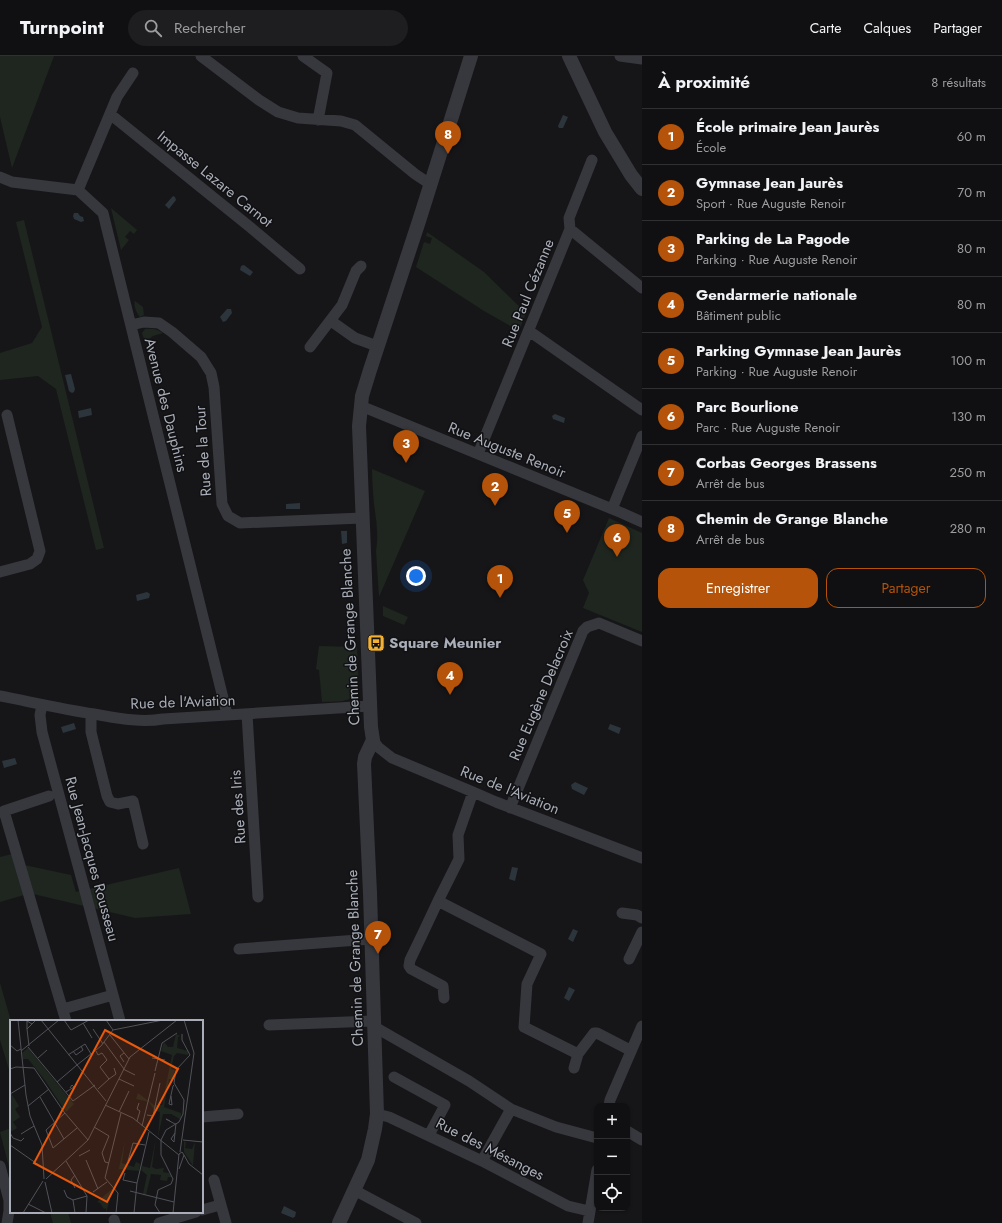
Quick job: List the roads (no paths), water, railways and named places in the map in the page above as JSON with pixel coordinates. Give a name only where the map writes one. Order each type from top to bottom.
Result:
[{"type":"street","points":[[200,56],[258,100],[278,112],[298,118],[341,121],[355,125],[415,174],[430,184]]},
{"type":"street","points":[[303,56],[327,73],[318,120]]},
{"type":"street","name":"Chemin de Grange Blanche","points":[[339,1223],[368,1160],[376,1129],[377,1114],[364,764],[365,757],[373,740],[371,727],[362,518],[359,426],[361,406],[370,370],[470,56]]},
{"type":"street","points":[[569,56],[605,132],[631,175],[642,189]]},
{"type":"street","points":[[620,56],[642,59]]},
{"type":"street","points":[[0,177],[12,182],[78,190],[117,97],[133,73]]},
{"type":"street","name":"Impasse Lazare Carnot","points":[[110,114],[300,269]]},
{"type":"street","points":[[570,228],[569,218],[592,160]]},
{"type":"street","name":"Avenue des Dauphins","points":[[78,190],[102,213],[227,714]]},
{"type":"street","name":"Rue Paul Cézanne","points":[[478,454],[570,228],[642,288]]},
{"type":"street","points":[[310,347],[342,305],[356,271],[361,266]]},
{"type":"street","points":[[331,321],[355,338],[378,346]]},
{"type":"street","name":"Rue de la Tour","points":[[131,325],[144,322],[159,323],[201,357],[211,373],[214,388],[222,504],[228,516],[240,523],[362,518]]},
{"type":"street","points":[[529,331],[642,410]]},
{"type":"street","name":"Rue Auguste Renoir","points":[[361,406],[642,522]]},
{"type":"street","points":[[0,572],[30,564],[37,559],[40,551],[7,415]]},
{"type":"street","points":[[612,509],[642,436]]},
{"type":"street","name":"Rue Eugène Delacroix","points":[[510,808],[583,631],[587,627],[599,623],[642,641]]},
{"type":"street","name":"Rue de l'Aviation","points":[[0,696],[93,714],[132,720],[151,721],[227,714],[370,706]]},
{"type":"street","name":"Rue Jean-Jacques Rousseau","points":[[42,705],[40,715],[42,732],[120,1020]]},
{"type":"street","points":[[93,714],[91,719],[91,732],[107,796],[110,802],[118,804],[133,801],[143,844]]},
{"type":"street","name":"Rue des Iris","points":[[247,714],[258,897]]},
{"type":"street","name":"Rue de l'Aviation","points":[[373,740],[378,747],[392,758],[510,808],[642,858]]},
{"type":"street","points":[[444,998],[443,986],[409,966],[410,960],[459,860],[458,835],[473,792]]},
{"type":"street","points":[[50,796],[4,811],[66,1020]]},
{"type":"street","points":[[438,902],[541,954],[527,984],[524,1027],[578,1054]]},
{"type":"street","points":[[622,913],[636,915],[642,918]]},
{"type":"street","points":[[629,959],[642,932]]},
{"type":"street","points":[[240,949],[371,939]]},
{"type":"street","points":[[63,1009],[113,995]]},
{"type":"street","points":[[269,1025],[373,1023],[469,1081],[511,1109],[556,1127],[594,1137]]},
{"type":"street","points":[[609,1103],[642,1026]]},
{"type":"street","points":[[574,1068],[578,1054],[594,1033],[597,1033],[626,1048]]},
{"type":"street","points":[[394,1077],[445,1105],[429,1135]]},
{"type":"street","points":[[482,1160],[511,1109]]},
{"type":"street","points":[[203,1117],[238,1114]]},
{"type":"street","name":"Rue des Mésanges","points":[[377,1114],[389,1117],[482,1160],[568,1206],[589,1211]]},
{"type":"street","points":[[630,1133],[642,1140]]},
{"type":"street","points":[[0,1166],[9,1200],[7,1223]]},
{"type":"street","points":[[588,1223],[596,1175]]},
{"type":"street","points":[[214,1180],[226,1223]]},
{"type":"street","points":[[354,1190],[416,1223]]},
{"type":"street","points":[[203,1210],[220,1205]]},
{"type":"street","points":[[159,1223],[192,1213]]},
{"type":"place","name":"Chemin de Grange Blanche","points":[[448,154]]},
{"type":"place","name":"Parking de La Pagode","points":[[406,463]]},
{"type":"place","name":"Gymnase Jean Jaurès","points":[[495,506]]},
{"type":"place","name":"Parking Gymnase Jean Jaurès","points":[[567,533]]},
{"type":"place","name":"Parc Bourlione","points":[[617,557]]},
{"type":"place","name":"École primaire Jean Jaurès","points":[[500,598]]},
{"type":"place","name":"Square Meunier","points":[[376,643]]},
{"type":"place","name":"Gendarmerie nationale","points":[[450,695]]},
{"type":"place","name":"Corbas Georges Brassens","points":[[378,954]]}]
